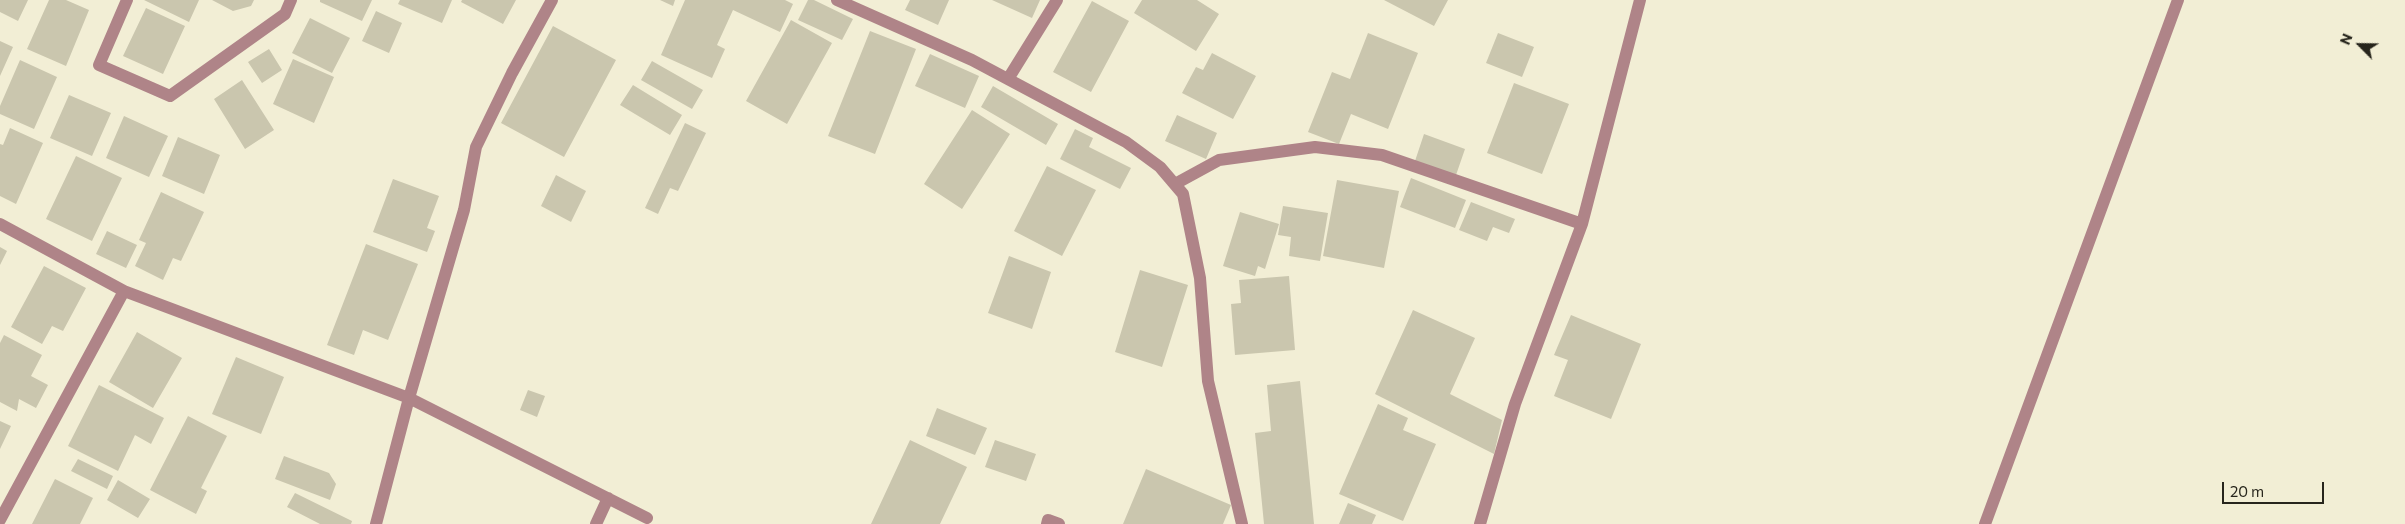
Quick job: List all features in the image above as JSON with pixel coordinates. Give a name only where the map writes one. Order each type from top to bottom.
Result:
[{"type":"street","points":[[127,0],[98,65],[170,96],[285,14],[291,0]]},
{"type":"street","points":[[376,524],[409,398],[464,210],[476,147],[512,73],[552,0]]},
{"type":"street","points":[[836,0],[972,60],[1126,142],[1160,167],[1183,194],[1200,278],[1208,381],[1242,524]]},
{"type":"street","points":[[1008,79],[1057,0]]},
{"type":"street","points":[[1480,524],[1515,404],[1582,224],[1640,0]]},
{"type":"street","points":[[1985,524],[2178,0]]},
{"type":"street","points":[[1174,184],[1219,160],[1315,147],[1382,155],[1582,224]]},
{"type":"street","points":[[0,224],[124,290],[409,398],[647,518]]},
{"type":"street","points":[[0,520],[124,290]]},
{"type":"street","points":[[596,524],[608,498]]},
{"type":"street","points":[[1046,524],[1048,520],[1059,524]]},
{"type":"building","points":[[0,0],[28,0],[18,21],[0,12]]},
{"type":"building","points":[[49,0],[66,0],[89,10],[66,66],[27,49]]},
{"type":"building","points":[[144,0],[199,0],[189,22]]},
{"type":"building","points":[[212,0],[254,0],[251,6],[233,11]]},
{"type":"building","points":[[320,0],[372,0],[362,21],[320,2]]},
{"type":"building","points":[[400,0],[452,0],[442,23],[398,4]]},
{"type":"building","points":[[462,0],[516,0],[503,24],[461,2]]},
{"type":"building","points":[[660,0],[675,0],[673,6]]},
{"type":"building","points":[[685,0],[785,0],[793,4],[780,32],[733,10],[717,45],[725,49],[712,78],[661,55]]},
{"type":"building","points":[[808,0],[814,0],[853,19],[842,40],[798,20]]},
{"type":"building","points":[[910,0],[949,0],[938,25],[905,10]]},
{"type":"building","points":[[992,0],[1040,0],[1032,18]]},
{"type":"building","points":[[1142,0],[1197,0],[1219,14],[1196,51],[1134,13]]},
{"type":"building","points":[[1384,0],[1448,0],[1434,26]]},
{"type":"building","points":[[1092,1],[1129,21],[1091,92],[1053,72]]},
{"type":"building","points":[[146,8],[185,26],[163,74],[123,56]]},
{"type":"building","points":[[376,11],[402,23],[389,53],[362,41]]},
{"type":"building","points":[[310,18],[350,38],[332,73],[292,53]]},
{"type":"building","points":[[791,20],[832,43],[787,124],[746,101]]},
{"type":"building","points":[[553,26],[616,60],[564,157],[501,123]]},
{"type":"building","points":[[870,31],[916,49],[875,154],[828,136]]},
{"type":"building","points":[[1368,33],[1418,53],[1388,129],[1351,114],[1339,144],[1308,132],[1332,72],[1350,79]]},
{"type":"building","points":[[1498,33],[1534,47],[1522,77],[1486,63]]},
{"type":"building","points":[[0,41],[13,47],[0,76]]},
{"type":"building","points":[[269,49],[282,70],[262,83],[248,62]]},
{"type":"building","points":[[1212,53],[1256,76],[1233,119],[1182,93],[1196,67],[1203,70]]},
{"type":"building","points":[[930,54],[979,76],[965,108],[915,86]]},
{"type":"building","points":[[293,59],[334,77],[314,123],[273,104]]},
{"type":"building","points":[[20,60],[57,77],[34,129],[0,114],[0,106]]},
{"type":"building","points":[[652,61],[703,90],[692,109],[641,80]]},
{"type":"building","points":[[242,80],[274,130],[245,149],[214,99]]},
{"type":"building","points":[[1514,83],[1569,104],[1542,174],[1487,153]]},
{"type":"building","points":[[633,85],[682,115],[670,135],[620,105]]},
{"type":"building","points":[[993,86],[1058,124],[1046,145],[981,107]]},
{"type":"building","points":[[69,95],[111,113],[92,156],[50,138]]},
{"type":"building","points":[[972,110],[1010,134],[962,209],[924,184]]},
{"type":"building","points":[[1177,115],[1217,133],[1206,159],[1165,141]]},
{"type":"building","points":[[124,116],[168,136],[149,177],[106,158]]},
{"type":"building","points":[[685,123],[706,133],[678,191],[670,188],[658,214],[645,208]]},
{"type":"building","points":[[10,128],[43,143],[16,204],[0,196],[0,144],[3,145]]},
{"type":"building","points":[[1075,129],[1093,138],[1089,147],[1131,168],[1120,189],[1060,159]]},
{"type":"building","points":[[1424,134],[1465,149],[1456,175],[1415,161]]},
{"type":"building","points":[[178,137],[220,155],[204,194],[162,176]]},
{"type":"building","points":[[76,156],[122,178],[92,241],[46,219]]},
{"type":"building","points":[[1047,166],[1096,190],[1062,256],[1014,231]]},
{"type":"building","points":[[556,175],[586,191],[571,222],[541,206]]},
{"type":"building","points":[[1411,178],[1466,200],[1455,228],[1400,207]]},
{"type":"building","points":[[393,179],[439,196],[427,228],[435,231],[427,252],[373,232]]},
{"type":"building","points":[[1337,180],[1399,191],[1384,268],[1323,256]]},
{"type":"building","points":[[161,192],[204,212],[181,261],[173,258],[163,280],[135,266],[146,243],[139,240]]},
{"type":"building","points":[[1471,202],[1515,219],[1509,233],[1493,227],[1487,241],[1459,230]]},
{"type":"building","points":[[1283,206],[1328,213],[1320,261],[1289,256],[1291,237],[1278,235]]},
{"type":"building","points":[[1240,212],[1279,224],[1265,269],[1258,266],[1255,276],[1223,266]]},
{"type":"building","points":[[107,231],[137,245],[126,268],[96,254]]},
{"type":"building","points":[[366,244],[418,264],[388,340],[363,330],[354,355],[327,345]]},
{"type":"building","points":[[0,247],[7,251],[0,265]]},
{"type":"building","points":[[1009,256],[1051,272],[1032,329],[988,313]]},
{"type":"building","points":[[44,266],[86,288],[63,331],[52,326],[42,344],[11,327]]},
{"type":"building","points":[[1140,270],[1188,285],[1162,367],[1115,352]]},
{"type":"building","points":[[1289,276],[1295,350],[1235,355],[1231,304],[1241,303],[1239,280]]},
{"type":"building","points":[[1413,310],[1475,338],[1450,394],[1502,420],[1494,454],[1375,394]]},
{"type":"building","points":[[1571,315],[1641,344],[1611,419],[1554,396],[1568,360],[1554,355]]},
{"type":"building","points":[[137,332],[182,358],[153,408],[109,382]]},
{"type":"building","points":[[4,335],[42,355],[31,376],[48,385],[36,408],[19,399],[17,411],[0,402],[0,343]]},
{"type":"building","points":[[236,357],[284,377],[261,434],[212,414]]},
{"type":"building","points":[[1300,381],[1314,524],[1264,524],[1255,433],[1271,431],[1267,385]]},
{"type":"building","points":[[99,385],[164,418],[151,444],[135,435],[118,471],[68,446]]},
{"type":"building","points":[[528,390],[545,396],[537,417],[520,410]]},
{"type":"building","points":[[1378,404],[1408,418],[1403,430],[1436,444],[1403,521],[1339,494]]},
{"type":"building","points":[[937,408],[987,428],[975,455],[926,436]]},
{"type":"building","points":[[188,416],[227,436],[201,488],[207,491],[196,514],[150,490]]},
{"type":"building","points":[[0,421],[11,426],[0,449]]},
{"type":"building","points":[[910,440],[967,467],[940,524],[871,524]]},
{"type":"building","points":[[995,440],[1036,454],[1026,481],[985,467]]},
{"type":"building","points":[[284,456],[329,473],[336,484],[330,500],[275,479]]},
{"type":"building","points":[[78,459],[113,476],[107,489],[71,471]]},
{"type":"building","points":[[1146,469],[1231,505],[1223,524],[1123,524]]},
{"type":"building","points":[[55,479],[93,498],[80,524],[32,524]]},
{"type":"building","points":[[118,480],[150,499],[138,518],[107,500]]},
{"type":"building","points":[[295,493],[352,521],[351,524],[320,524],[287,507]]},
{"type":"building","points":[[1348,503],[1376,515],[1372,524],[1339,524]]}]
